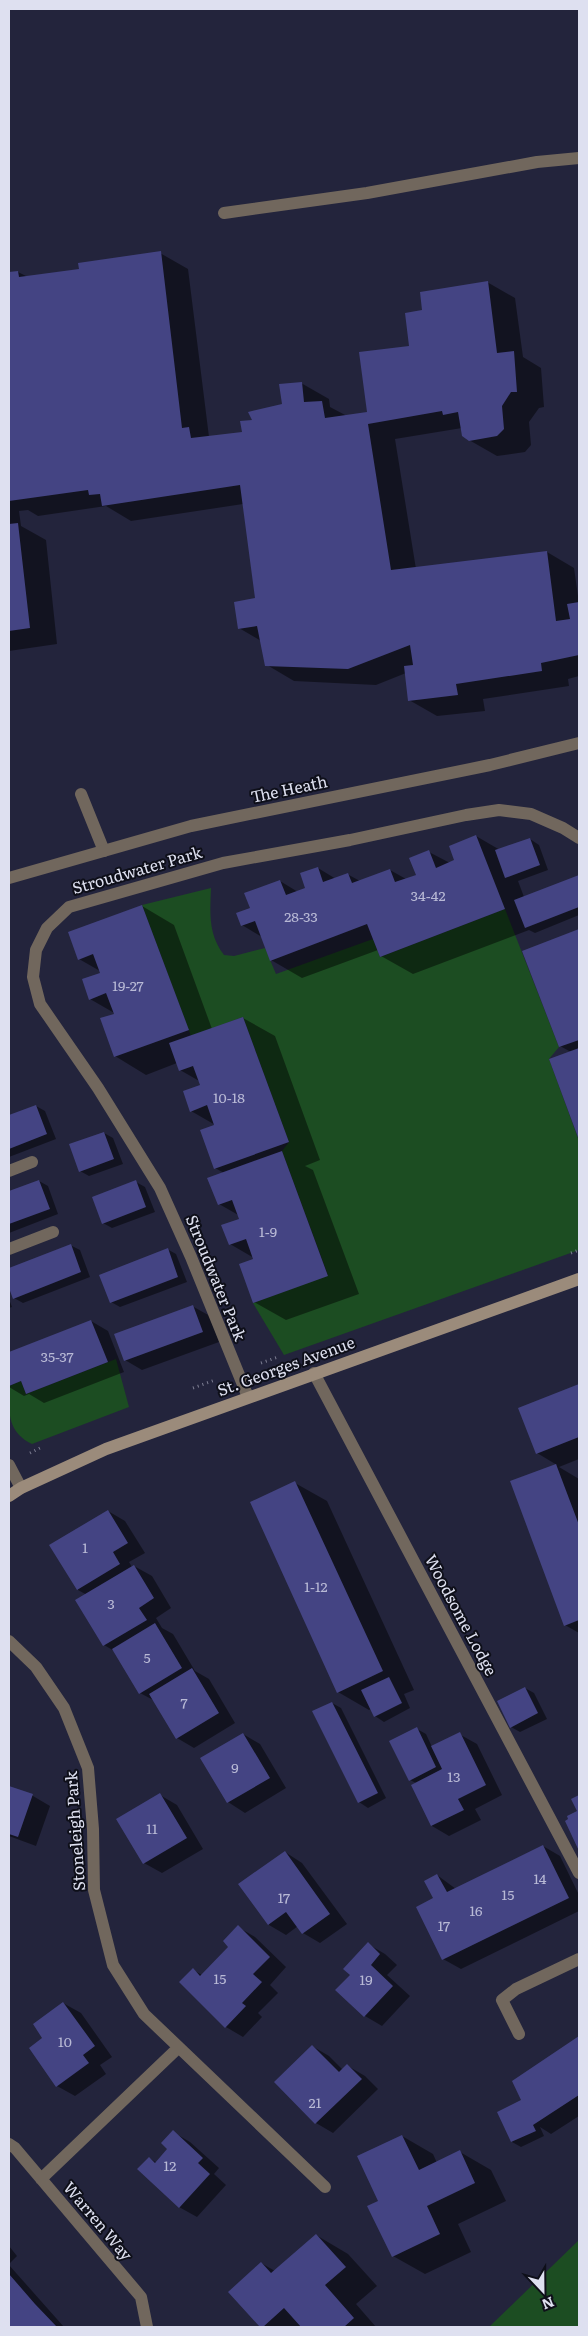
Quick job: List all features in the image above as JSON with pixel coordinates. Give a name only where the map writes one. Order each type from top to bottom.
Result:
[{"type":"main road","name":"St. Georges Avenue","points":[[9,1496],[21,1488],[106,1449],[579,1279]]},
{"type":"street","points":[[224,213],[367,193],[537,162],[579,158]]},
{"type":"street","name":"The Heath","points":[[9,878],[191,826],[490,765],[579,743]]},
{"type":"street","points":[[81,794],[104,852]]},
{"type":"street","name":"Stroudwater Park","points":[[248,1397],[160,1188],[98,1088],[40,1004],[33,977],[36,950],[48,928],[69,907],[223,863],[350,840],[466,815],[499,810],[531,814],[564,828],[579,838]]},
{"type":"street","points":[[9,1171],[32,1162]]},
{"type":"street","points":[[9,1249],[53,1232]]},
{"type":"street","name":"Woodsome Lodge","points":[[314,1373],[579,1873]]},
{"type":"street","points":[[9,1465],[21,1488]]},
{"type":"street","name":"Stoneleigh Park","points":[[9,1641],[36,1667],[64,1708],[88,1768],[94,1829],[94,1890],[113,1965],[144,2014],[325,2187]]},
{"type":"street","points":[[519,2034],[502,2000],[516,1989],[579,1959]]},
{"type":"street","points":[[41,2179],[178,2048]]},
{"type":"street","name":"Warren Way","points":[[9,2144],[141,2297],[146,2327]]},
{"type":"green space","points":[[211,888],[211,923],[215,939],[224,955],[234,956],[265,948],[276,974],[373,939],[380,957],[505,909],[559,1047],[549,1059],[579,1141],[579,1250],[284,1355],[253,1303],[328,1275],[282,1151],[289,1142],[243,1017],[191,1036],[142,905]]},
{"type":"green space","points":[[116,1359],[129,1407],[32,1444],[17,1433],[9,1411],[9,1386],[21,1381],[26,1394]]},
{"type":"green space","points":[[579,2240],[579,2327],[489,2327]]},
{"type":"building","points":[[161,251],[182,428],[189,427],[191,438],[242,432],[240,421],[252,420],[248,412],[282,404],[279,384],[302,382],[304,402],[322,401],[325,418],[367,412],[359,352],[409,346],[405,313],[422,310],[420,292],[488,281],[497,353],[514,351],[517,392],[511,392],[502,406],[504,429],[497,436],[469,441],[462,436],[458,412],[443,415],[442,411],[368,424],[391,570],[547,551],[556,621],[570,619],[567,604],[579,602],[579,655],[541,663],[542,671],[456,684],[458,695],[408,701],[404,666],[413,665],[410,645],[348,669],[265,666],[257,626],[238,629],[234,602],[255,598],[240,485],[102,506],[100,494],[89,495],[88,490],[9,501],[9,272],[18,271],[19,277],[79,269],[78,263]]},
{"type":"building","points":[[18,523],[30,628],[9,631],[9,524]]},
{"type":"building","points":[[476,835],[505,909],[380,957],[367,924],[270,961],[255,921],[241,926],[236,913],[250,908],[244,893],[280,880],[286,895],[305,888],[300,873],[318,867],[323,882],[348,873],[352,883],[390,869],[395,882],[416,875],[409,858],[429,850],[436,868],[454,860],[449,846]]},
{"type":"building","points":[[530,838],[540,865],[505,878],[495,850]]},
{"type":"building","points":[[579,875],[579,907],[525,928],[514,900]]},
{"type":"building","points":[[142,905],[189,1030],[114,1057],[100,1018],[114,1014],[106,993],[89,1000],[82,979],[100,973],[93,954],[78,960],[68,932]]},
{"type":"building","points":[[579,929],[579,1040],[559,1047],[522,951]]},
{"type":"building","points":[[243,1017],[289,1142],[214,1169],[200,1130],[214,1125],[207,1105],[190,1112],[183,1091],[200,1085],[193,1066],[179,1071],[169,1043]]},
{"type":"building","points":[[579,1048],[579,1140],[549,1059]]},
{"type":"building","points":[[36,1105],[47,1134],[9,1149],[9,1115]]},
{"type":"building","points":[[104,1132],[114,1159],[79,1172],[69,1144]]},
{"type":"building","points":[[282,1151],[328,1276],[253,1303],[239,1264],[253,1259],[246,1239],[229,1245],[221,1225],[239,1219],[232,1200],[218,1205],[207,1178]]},
{"type":"building","points":[[39,1180],[50,1209],[9,1224],[9,1191]]},
{"type":"building","points":[[136,1180],[146,1207],[102,1224],[92,1197]]},
{"type":"building","points":[[71,1244],[81,1272],[13,1299],[9,1288],[9,1268]]},
{"type":"building","points":[[168,1248],[178,1277],[110,1303],[99,1275]]},
{"type":"building","points":[[193,1305],[203,1332],[124,1361],[114,1334]]},
{"type":"building","points":[[91,1320],[108,1362],[26,1394],[21,1381],[9,1386],[9,1352]]},
{"type":"building","points":[[579,1384],[579,1437],[536,1454],[518,1408]]},
{"type":"building","points":[[556,1464],[579,1525],[579,1620],[564,1626],[510,1481]]},
{"type":"building","points":[[295,1481],[383,1671],[337,1693],[250,1502]]},
{"type":"building","points":[[108,1510],[128,1543],[113,1552],[120,1564],[77,1590],[49,1545]]},
{"type":"building","points":[[134,1565],[154,1598],[139,1608],[147,1620],[103,1646],[75,1600]]},
{"type":"building","points":[[155,1623],[182,1668],[139,1694],[112,1649]]},
{"type":"building","points":[[192,1668],[219,1713],[176,1739],[149,1694]]},
{"type":"building","points":[[389,1677],[402,1703],[374,1717],[361,1690]]},
{"type":"building","points":[[525,1687],[538,1713],[510,1728],[497,1701]]},
{"type":"building","points":[[332,1702],[378,1793],[358,1803],[312,1711]]},
{"type":"building","points":[[417,1727],[436,1767],[409,1781],[389,1741]]},
{"type":"building","points":[[460,1732],[486,1785],[458,1799],[464,1810],[431,1826],[411,1785],[442,1769],[431,1746]]},
{"type":"building","points":[[243,1733],[270,1778],[227,1803],[200,1758]]},
{"type":"building","points":[[9,1786],[33,1794],[18,1837],[9,1834]]},
{"type":"building","points":[[160,1793],[187,1838],[143,1864],[116,1819]]},
{"type":"building","points":[[579,1795],[579,1851],[565,1821],[568,1819],[567,1816],[577,1811],[571,1799]]},
{"type":"building","points":[[543,1845],[569,1898],[442,1960],[416,1907],[433,1898],[424,1881],[437,1874],[447,1892]]},
{"type":"building","points":[[285,1851],[330,1914],[302,1934],[286,1912],[268,1925],[238,1884]]},
{"type":"building","points":[[238,1925],[270,1957],[253,1974],[262,1982],[242,2003],[246,2006],[225,2028],[179,1982],[193,1968],[200,1976],[228,1947],[223,1941]]},
{"type":"building","points":[[368,1942],[380,1954],[371,1965],[393,1986],[364,2017],[335,1990],[350,1975],[343,1969]]},
{"type":"building","points":[[63,2002],[95,2046],[83,2055],[89,2063],[56,2087],[29,2048],[42,2038],[33,2024]]},
{"type":"building","points":[[579,2036],[579,2095],[533,2125],[536,2131],[511,2142],[497,2112],[521,2100],[512,2081]]},
{"type":"building","points":[[312,2045],[339,2072],[347,2064],[362,2079],[315,2124],[274,2082]]},
{"type":"building","points":[[173,2130],[203,2158],[198,2163],[210,2174],[179,2208],[137,2169],[149,2157],[155,2163],[167,2149],[161,2143]]},
{"type":"building","points":[[402,2135],[419,2170],[460,2150],[475,2183],[427,2206],[440,2234],[392,2257],[367,2206],[378,2201],[357,2156]]},
{"type":"building","points":[[316,2234],[346,2267],[325,2285],[354,2318],[344,2327],[301,2327],[284,2308],[263,2327],[260,2327],[228,2292],[261,2262],[271,2273]]},
{"type":"building","points":[[9,2274],[35,2304],[57,2327],[9,2327]]}]
